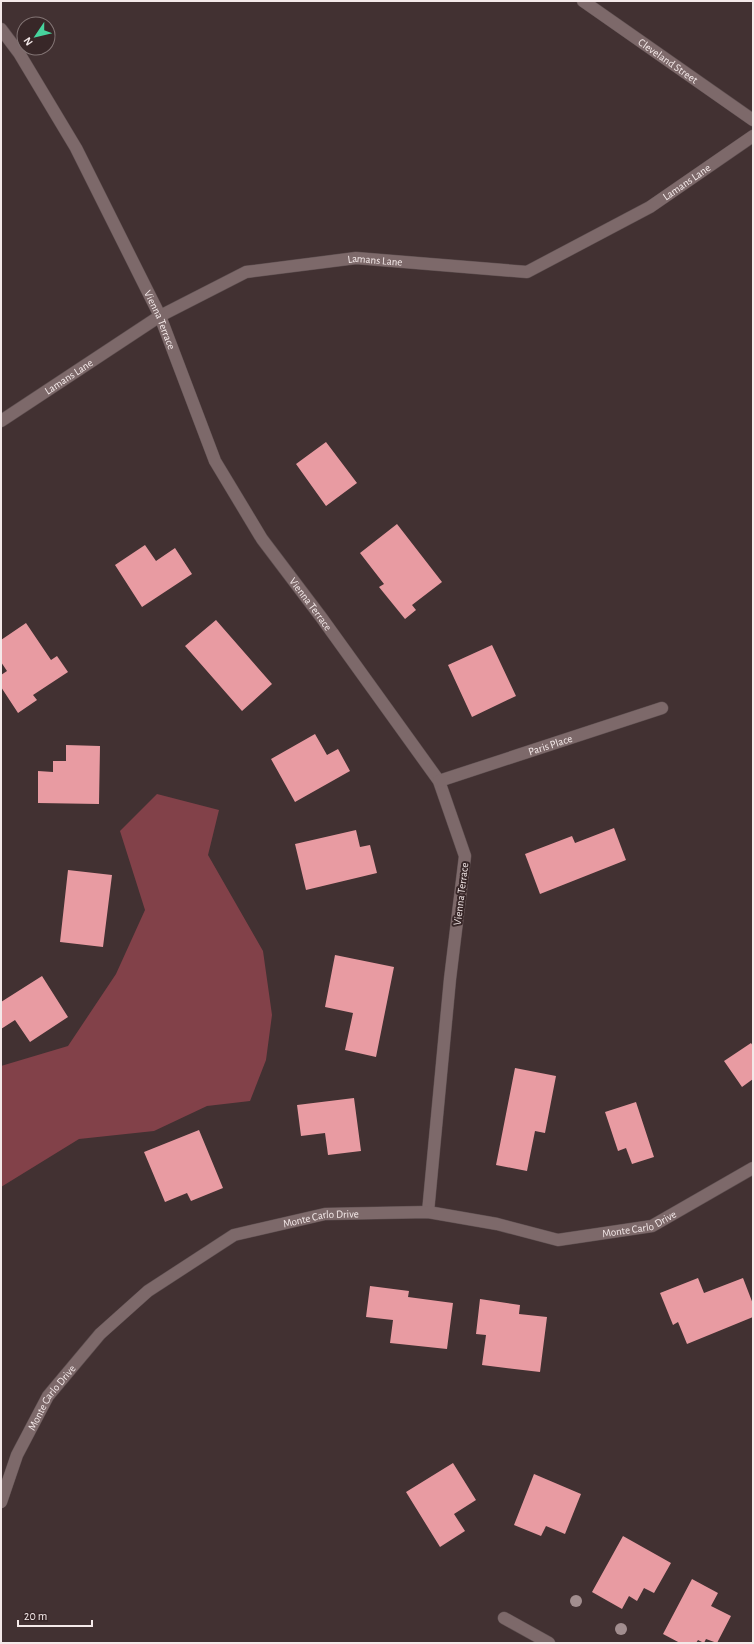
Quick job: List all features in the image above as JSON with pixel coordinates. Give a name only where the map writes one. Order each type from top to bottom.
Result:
[{"type":"street","name":"Cleveland Street","points":[[583,1],[753,120]]},
{"type":"street","name":"Vienna Terrace","points":[[1,29],[19,52],[76,148],[160,316],[218,468],[262,539],[321,617],[439,781],[466,856],[450,979],[428,1212]]},
{"type":"street","name":"Lamans Lane","points":[[1,420],[160,316],[246,272],[356,258],[527,272],[650,207],[753,136]]},
{"type":"street","name":"Paris Place","points":[[439,781],[662,708]]},
{"type":"street","name":"Monte Carlo Drive","points":[[1,1502],[17,1455],[48,1396],[100,1334],[148,1291],[234,1235],[325,1214],[428,1212],[497,1224],[558,1240],[652,1226],[753,1168]]},
{"type":"street","points":[[504,1618],[549,1643]]},
{"type":"shaded area","points":[[157,794],[219,810],[208,855],[263,951],[272,1015],[266,1060],[250,1101],[207,1106],[154,1131],[79,1139],[1,1187],[1,1066],[68,1046],[116,974],[145,910],[120,831]]},
{"type":"building","points":[[326,442],[357,483],[326,506],[296,464]]},
{"type":"building","points":[[397,524],[442,582],[412,605],[416,610],[405,619],[379,587],[384,584],[360,553]]},
{"type":"building","points":[[145,545],[156,561],[175,548],[192,574],[142,607],[115,565]]},
{"type":"building","points":[[216,620],[272,684],[242,711],[185,646]]},
{"type":"building","points":[[26,623],[51,660],[57,656],[68,672],[33,695],[37,700],[18,713],[1,687],[1,675],[7,671],[1,662],[1,640]]},
{"type":"building","points":[[492,645],[516,696],[472,717],[448,665]]},
{"type":"building","points":[[315,734],[327,755],[338,749],[350,771],[295,802],[271,759]]},
{"type":"building","points":[[66,745],[100,746],[99,804],[38,803],[38,771],[53,772],[53,761],[66,761]]},
{"type":"building","points":[[614,828],[626,860],[540,894],[525,854],[572,836],[575,843]]},
{"type":"building","points":[[356,830],[360,847],[370,845],[377,873],[306,890],[295,844]]},
{"type":"building","points":[[68,870],[112,875],[103,947],[60,942]]},
{"type":"building","points":[[335,955],[394,967],[376,1057],[345,1050],[353,1013],[325,1007]]},
{"type":"building","points":[[42,976],[68,1017],[30,1042],[15,1020],[1,1029],[1,1002]]},
{"type":"building","points":[[751,1043],[753,1046],[753,1079],[742,1087],[724,1061]]},
{"type":"building","points":[[515,1068],[556,1076],[545,1133],[535,1131],[527,1171],[496,1165]]},
{"type":"building","points":[[354,1098],[361,1151],[328,1155],[325,1133],[301,1136],[297,1105]]},
{"type":"building","points":[[636,1102],[654,1157],[632,1164],[626,1148],[618,1151],[605,1112]]},
{"type":"building","points":[[199,1130],[223,1188],[191,1201],[187,1193],[165,1202],[144,1152]]},
{"type":"building","points":[[698,1278],[704,1293],[743,1278],[753,1304],[753,1317],[687,1344],[678,1322],[673,1325],[660,1293]]},
{"type":"building","points":[[370,1286],[409,1291],[408,1297],[453,1303],[447,1349],[390,1343],[393,1320],[366,1317]]},
{"type":"building","points":[[480,1299],[520,1305],[519,1314],[547,1317],[540,1372],[482,1365],[486,1335],[476,1334]]},
{"type":"building","points":[[453,1463],[476,1500],[454,1514],[465,1531],[440,1547],[406,1492]]},
{"type":"building","points":[[534,1474],[581,1494],[565,1534],[546,1526],[541,1536],[514,1525]]},
{"type":"building","points":[[623,1536],[671,1563],[654,1593],[644,1588],[637,1601],[629,1596],[622,1609],[592,1592]]},
{"type":"building","points":[[692,1579],[718,1593],[711,1606],[731,1616],[717,1643],[706,1639],[704,1643],[698,1640],[696,1643],[680,1643],[663,1634]]}]
